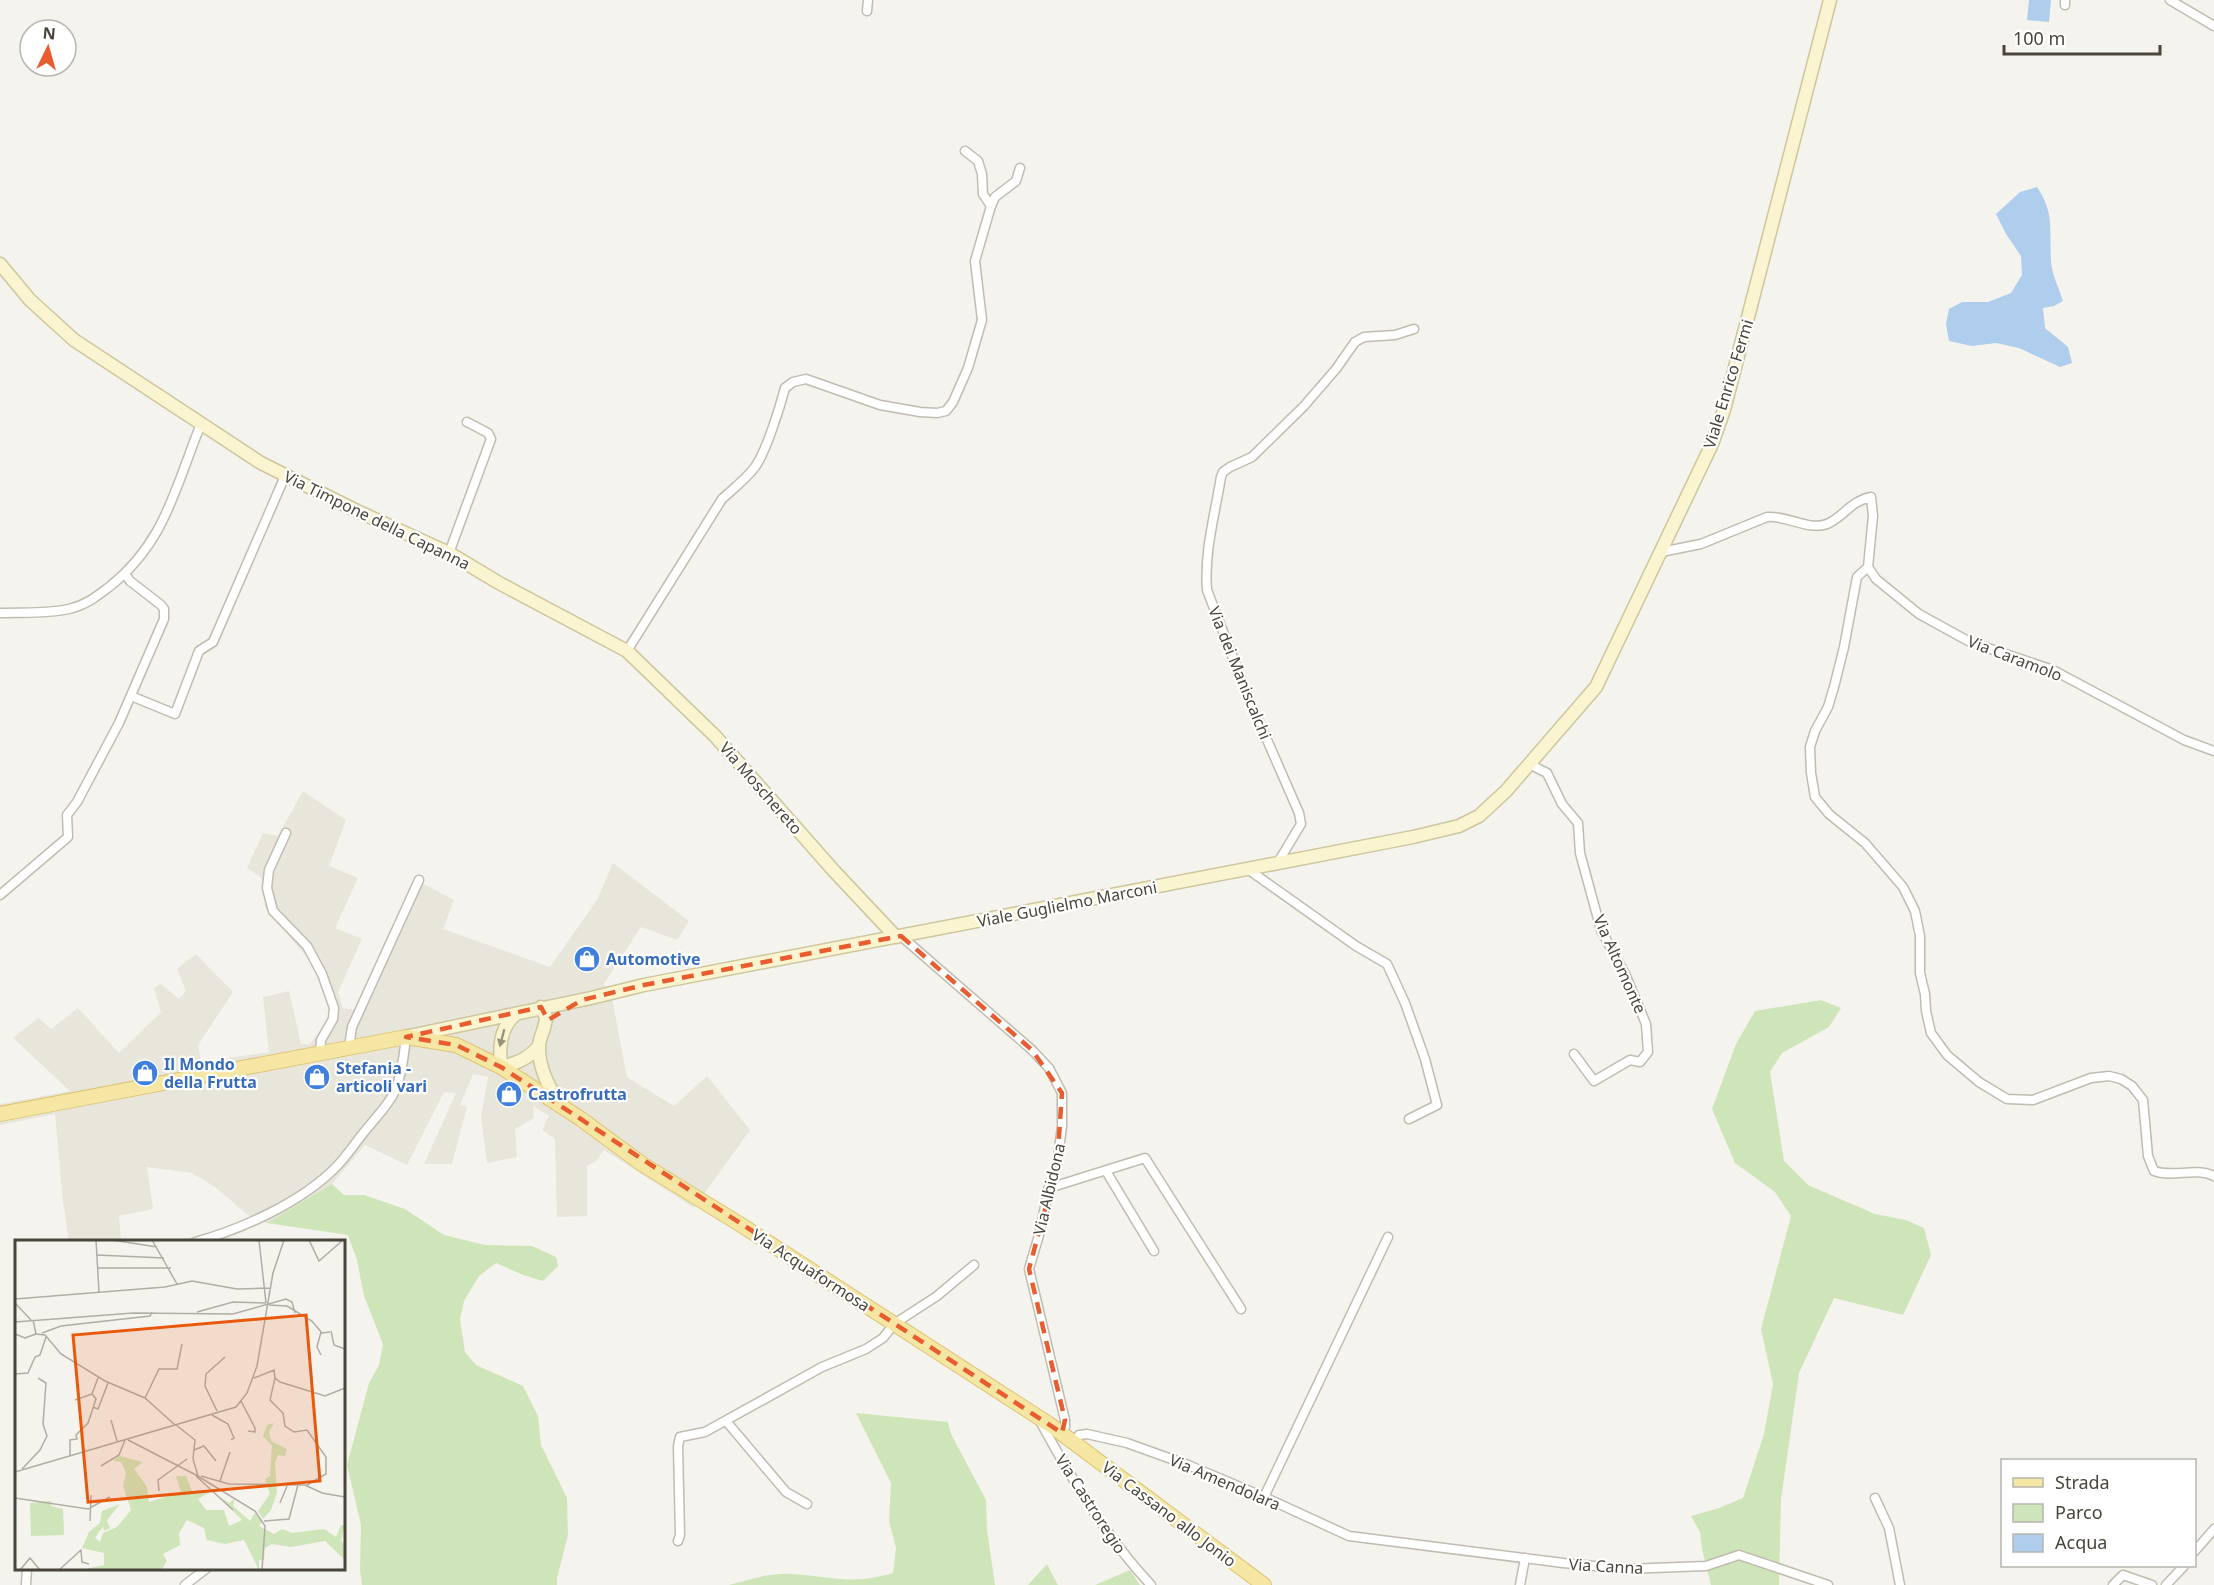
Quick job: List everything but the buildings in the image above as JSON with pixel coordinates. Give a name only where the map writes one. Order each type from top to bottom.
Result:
[{"type":"main road","name":"Viale Enrico Fermi","points":[[1529,764],[1596,687],[1712,444],[1724,410],[1830,0]]},
{"type":"main road","name":"Via Timpone della Capanna","points":[[0,264],[30,300],[74,340],[261,463],[449,553],[499,583],[623,649]]},
{"type":"main road","name":"Via Moschereto","points":[[623,649],[715,736],[819,854],[898,936]]},
{"type":"main road","name":"Viale Guglielmo Marconi","points":[[582,1000],[644,985],[1249,870],[1459,826],[1489,808],[1529,764]]},
{"type":"main road","points":[[406,1037],[582,1000]]},
{"type":"main road","points":[[546,1022],[582,1000]]},
{"type":"main road","points":[[516,1014],[510,1020],[501,1039],[501,1067],[516,1064],[530,1056],[539,1046],[546,1022],[541,1007]]},
{"type":"main road","name":"Via Acquaformosa","points":[[0,1114],[406,1037],[456,1045],[501,1067],[561,1106],[642,1164],[1062,1434]]},
{"type":"main road","points":[[539,1046],[547,1084],[561,1106]]},
{"type":"main road","name":"Via Cassano allo Jonio","points":[[1062,1434],[1264,1585]]},
{"type":"street","points":[[867,11],[868,0]]},
{"type":"street","points":[[2170,0],[2214,26]]},
{"type":"street","points":[[965,151],[978,161],[982,174],[983,194],[991,206]]},
{"type":"street","points":[[623,649],[722,500],[744,480],[757,464],[780,408],[785,388],[793,382],[806,380],[880,405],[920,412],[946,411],[953,402],[969,368],[982,320],[975,261],[991,206],[995,197],[1016,181],[1020,168]]},
{"type":"street","name":"Via dei Maniscalchi","points":[[1277,864],[1301,824],[1299,813],[1247,694],[1207,590],[1208,548],[1223,472],[1252,457],[1304,406],[1336,369],[1355,342],[1364,337],[1395,335],[1414,329]]},
{"type":"street","points":[[449,553],[491,439],[488,433],[467,422]]},
{"type":"street","points":[[0,613],[70,609],[89,603],[125,574],[155,538],[176,494],[201,424]]},
{"type":"street","points":[[131,696],[175,714],[199,651],[213,642],[285,476]]},
{"type":"street","points":[[1661,552],[1701,544],[1767,517],[1777,516],[1818,526],[1828,524],[1858,499],[1871,496],[1873,516],[1868,567],[1857,577],[1834,687],[1828,707],[1815,730],[1810,747],[1811,773],[1815,796],[1829,814],[1865,843],[1881,861],[1903,887],[1915,911],[1920,936],[1920,973],[1931,1033],[1947,1055],[1979,1082],[2007,1099],[2033,1100],[2091,1078],[2109,1076],[2121,1079],[2132,1086],[2143,1100],[2148,1156],[2154,1171],[2174,1175],[2201,1173],[2214,1176]]},
{"type":"street","name":"Via Caramolo","points":[[1868,567],[1876,579],[1919,614],[1970,642],[2053,670],[2184,740],[2214,751]]},
{"type":"street","points":[[0,896],[68,837],[67,815],[77,802],[119,723],[164,619],[164,609],[161,605],[130,581],[125,574]]},
{"type":"street","name":"Via Altomonte","points":[[1529,764],[1547,772],[1562,804],[1578,823],[1580,853],[1600,930],[1626,976],[1646,1024],[1648,1052],[1640,1062],[1630,1060],[1594,1081],[1574,1054]]},
{"type":"street","points":[[286,832],[268,870],[267,888],[273,911],[307,946],[322,974],[334,1008],[333,1019],[321,1040],[320,1053]]},
{"type":"street","points":[[1249,870],[1356,946],[1387,964],[1405,1002],[1425,1059],[1437,1105],[1408,1119]]},
{"type":"street","points":[[349,1047],[352,1027],[419,880]]},
{"type":"street","name":"Via Albidona","points":[[898,936],[1032,1050],[1049,1068],[1062,1093],[1062,1126],[1057,1165],[1048,1188],[1039,1235],[1029,1269],[1065,1420],[1062,1434]]},
{"type":"street","points":[[202,1240],[252,1222],[313,1188],[336,1167],[396,1090],[406,1037]]},
{"type":"street","points":[[1048,1188],[1145,1158],[1241,1309]]},
{"type":"street","points":[[1106,1171],[1154,1251]]},
{"type":"street","points":[[1264,1497],[1389,1237]]},
{"type":"street","points":[[678,1541],[680,1535],[678,1446],[680,1437],[705,1432],[822,1367],[867,1349],[883,1338],[894,1324],[937,1296],[974,1264]]},
{"type":"street","name":"Via Castroregio","points":[[1039,1418],[1057,1452],[1125,1557],[1151,1585]]},
{"type":"street","points":[[726,1421],[786,1492],[807,1504]]},
{"type":"street","name":"Via Amendolara","points":[[1074,1443],[1079,1436],[1087,1434],[1127,1443],[1188,1465],[1349,1536],[1377,1541]]},
{"type":"street","points":[[1875,1498],[1889,1528],[1900,1585]]},
{"type":"street","points":[[2196,1550],[2214,1529]]},
{"type":"street","name":"Via Canna","points":[[1377,1541],[1626,1569],[1706,1566],[1739,1555],[1828,1585]]},
{"type":"street","points":[[1520,1585],[1525,1558]]},
{"type":"street","points":[[2166,1585],[2183,1567]]},
{"type":"street","points":[[26,1585],[27,1570]]},
{"type":"street","points":[[185,1585],[206,1570]]},
{"type":"street","points":[[2113,1585],[2123,1575],[2152,1585]]},
{"type":"highlighted area","points":[[901,936],[1032,1050],[1062,1093],[1057,1165],[1029,1269],[1065,1420],[1062,1433],[501,1067],[456,1045],[406,1037],[541,1007],[548,1020],[582,1000],[644,985]]},
{"type":"shaded area","points":[[303,791],[346,820],[329,866],[358,878],[335,928],[362,939],[338,992],[343,1008],[357,1010],[416,880],[454,900],[443,929],[550,967],[597,900],[613,863],[689,921],[677,940],[641,927],[603,985],[610,988],[627,1077],[674,1106],[707,1076],[750,1130],[694,1208],[604,1150],[596,1161],[587,1166],[587,1216],[557,1217],[555,1139],[542,1130],[549,1116],[533,1106],[534,1118],[515,1129],[517,1157],[487,1163],[481,1117],[488,1077],[473,1074],[460,1105],[467,1107],[452,1164],[424,1164],[456,1093],[444,1092],[407,1165],[365,1145],[332,1184],[267,1223],[248,1215],[215,1187],[192,1173],[147,1167],[153,1209],[119,1216],[121,1240],[69,1240],[55,1114],[0,1125],[0,1104],[70,1091],[13,1038],[38,1018],[51,1029],[78,1008],[119,1053],[161,1012],[154,988],[161,984],[179,999],[186,991],[177,969],[196,954],[233,992],[198,1045],[201,1062],[269,1052],[263,997],[289,991],[301,1044],[310,1044],[330,1019],[331,1005],[310,961],[265,907],[261,877],[247,868],[263,833],[278,836]]},
{"type":"green space","points":[[1821,1000],[1841,1008],[1829,1027],[1782,1053],[1770,1072],[1784,1161],[1808,1185],[1875,1214],[1906,1220],[1924,1228],[1931,1255],[1903,1315],[1834,1298],[1799,1373],[1781,1499],[1779,1585],[1711,1585],[1700,1532],[1691,1516],[1743,1498],[1764,1434],[1773,1384],[1761,1329],[1791,1216],[1775,1192],[1735,1163],[1712,1109],[1736,1044],[1755,1011]]},
{"type":"green space","points":[[332,1184],[344,1195],[364,1195],[405,1209],[444,1235],[485,1245],[532,1246],[556,1257],[558,1266],[543,1281],[496,1263],[479,1276],[464,1301],[460,1319],[465,1352],[476,1365],[523,1386],[538,1416],[541,1445],[567,1498],[568,1535],[557,1585],[362,1585],[361,1525],[347,1465],[369,1383],[379,1365],[383,1344],[364,1296],[357,1260],[348,1235],[267,1223]]},
{"type":"green space","points":[[856,1413],[948,1422],[951,1434],[986,1500],[987,1530],[995,1585],[729,1585],[777,1574],[865,1579],[893,1573],[896,1548],[889,1521],[891,1483]]},
{"type":"green space","points":[[1047,1564],[1058,1585],[1028,1585]]},
{"type":"green space","points":[[1130,1570],[1140,1585],[1095,1585]]},
{"type":"water","points":[[2029,0],[2051,0],[2049,22],[2027,20]]},
{"type":"water","points":[[2037,187],[2049,214],[2051,265],[2063,301],[2043,308],[2045,328],[2068,347],[2072,363],[2060,367],[2019,348],[1996,343],[1972,346],[1949,341],[1946,324],[1949,309],[1962,302],[1988,302],[2011,293],[2022,275],[2021,256],[1996,214],[2020,192]]},
{"type":"place","name":"Automotive","points":[[587,959]]},
{"type":"place","name":"Il Mondo della Frutta","points":[[145,1073]]},
{"type":"place","name":"Stefania - articoli vari","points":[[317,1077]]},
{"type":"place","name":"Castrofrutta","points":[[509,1094]]}]
